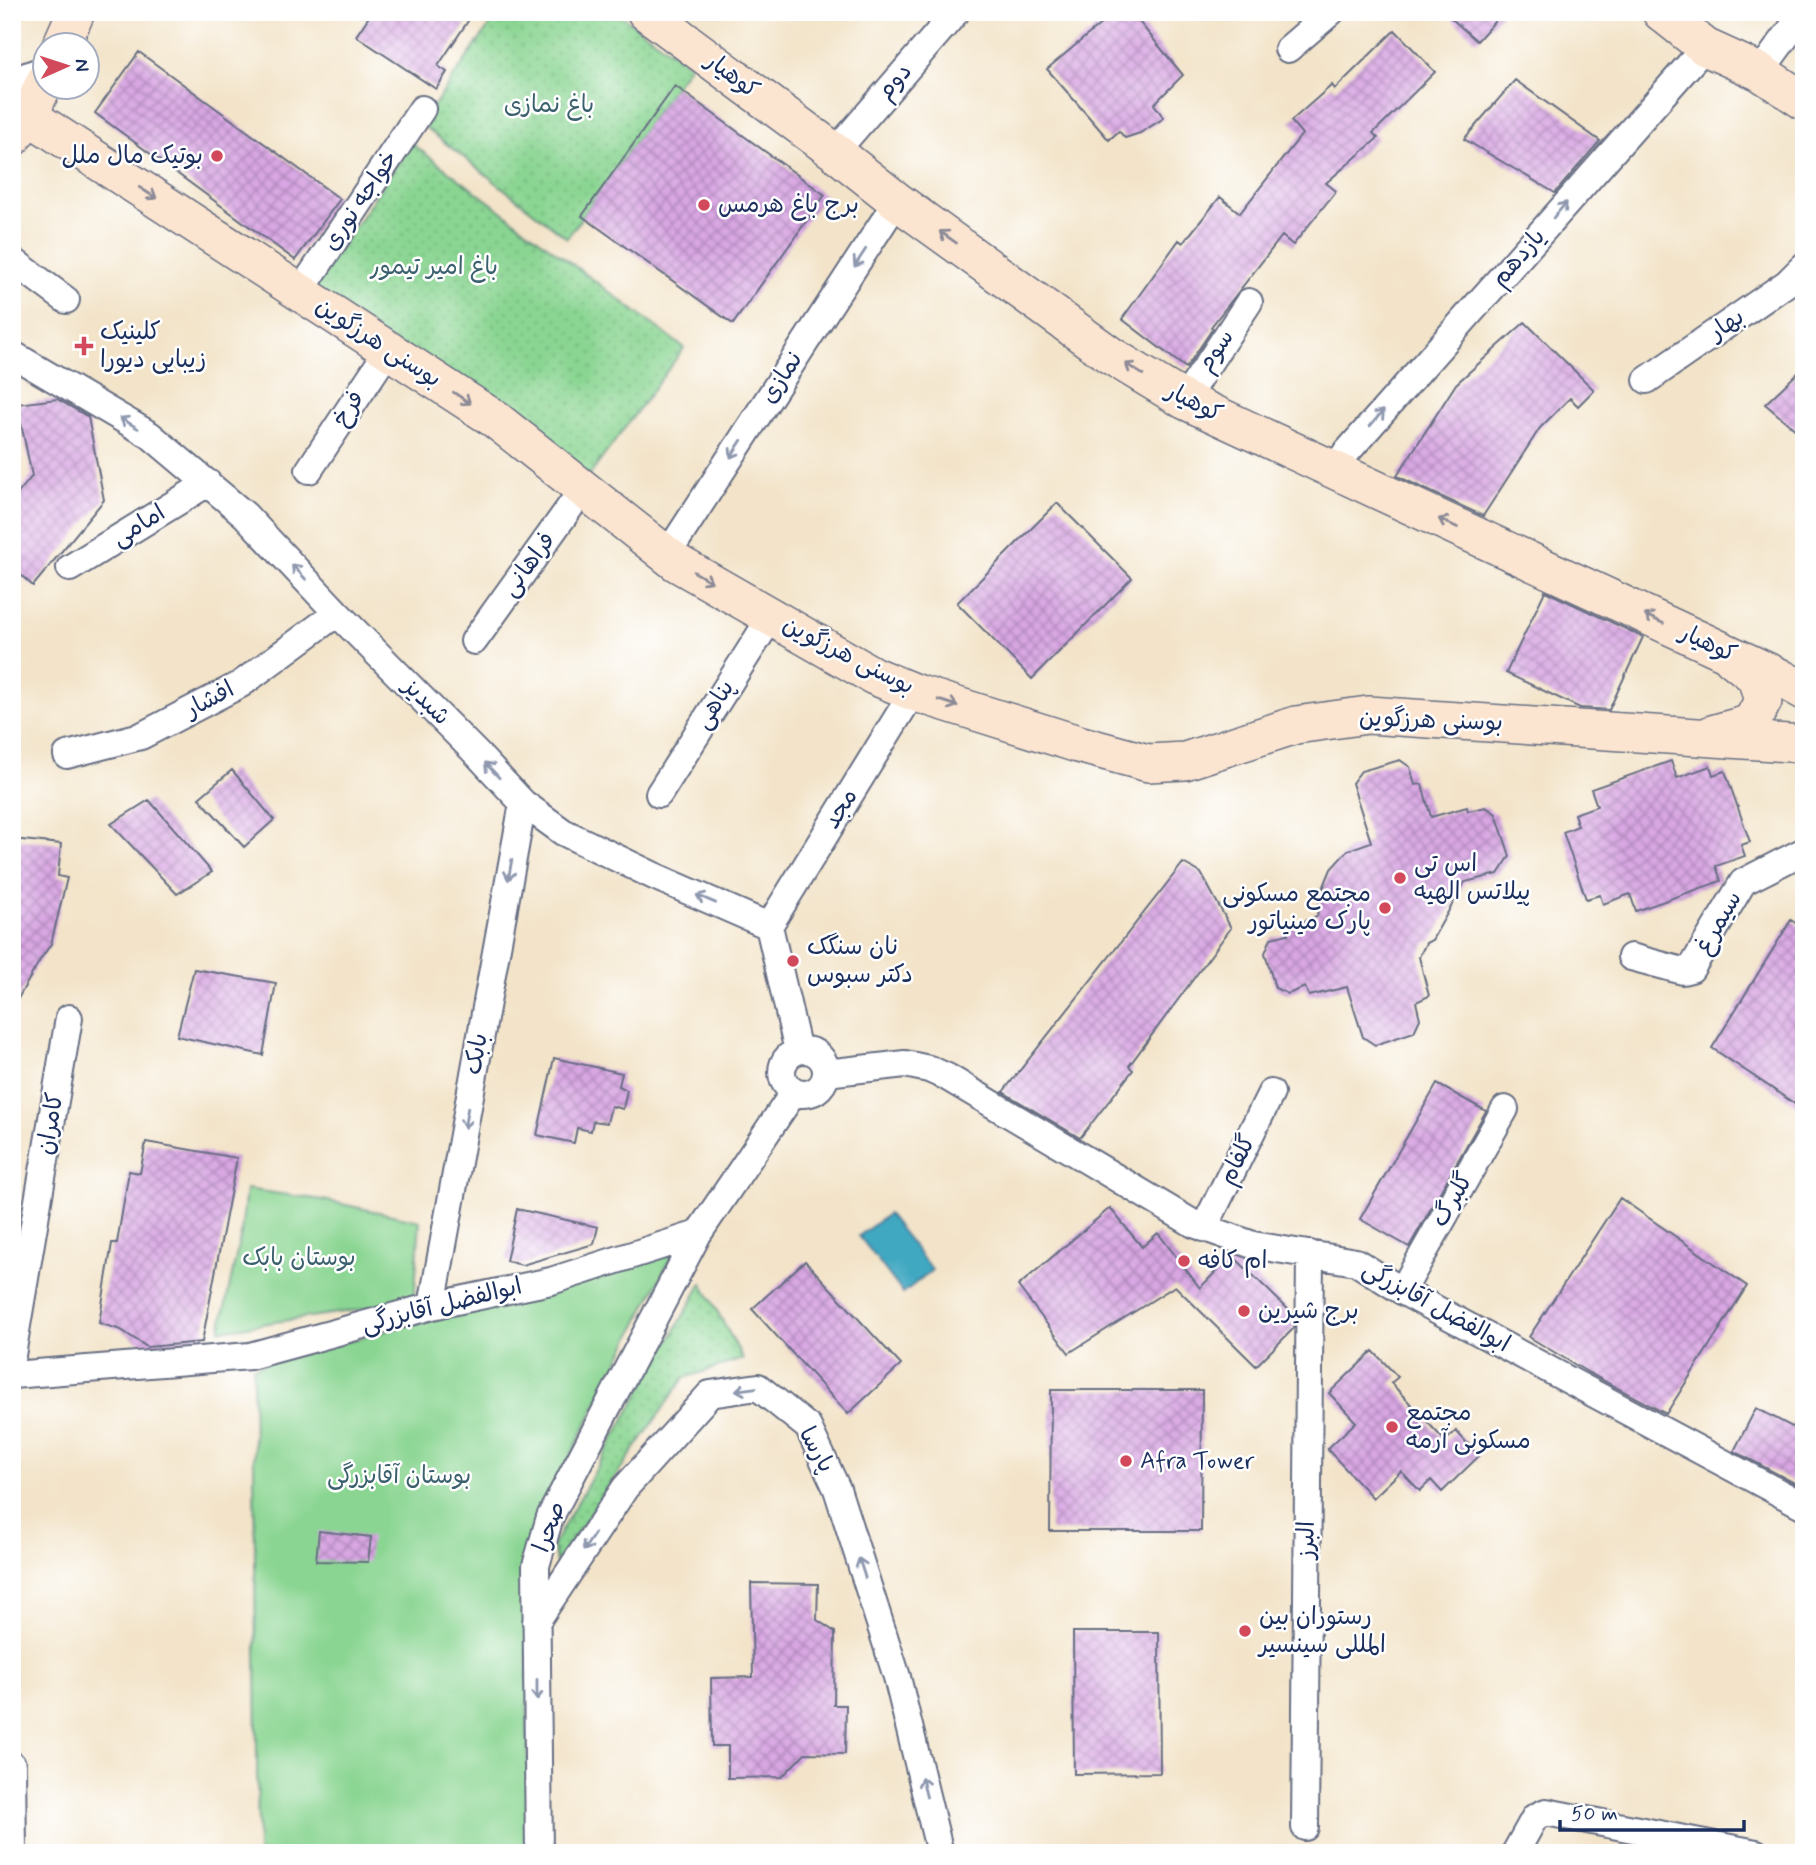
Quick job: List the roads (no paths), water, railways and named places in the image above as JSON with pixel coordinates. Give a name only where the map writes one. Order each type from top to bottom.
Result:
[{"type":"street","points":[[67,32],[76,12]]},
{"type":"street","name":"کوهیار","points":[[646,12],[897,201],[1110,355],[1184,400],[1724,651],[1804,691]]},
{"type":"street","name":"دوم","points":[[835,152],[956,12]]},
{"type":"street","points":[[1288,49],[1331,12]]},
{"type":"street","points":[[1661,12],[1705,47],[1760,72],[1804,101]]},
{"type":"street","points":[[1760,72],[1804,12]]},
{"type":"street","name":"یازدهم","points":[[1332,469],[1705,47]]},
{"type":"street","points":[[12,81],[32,74]]},
{"type":"street","points":[[21,127],[34,102]]},
{"type":"street","name":"خواجه نوری","points":[[300,292],[422,109]]},
{"type":"street","name":"بوسنی هرزگوین","points":[[21,127],[300,292],[496,420],[667,555],[874,676],[913,692],[1078,744],[1149,763],[1185,761],[1296,724],[1368,715],[1804,744]]},
{"type":"street","name":"نمازی","points":[[667,555],[897,201]]},
{"type":"street","points":[[12,260],[66,300]]},
{"type":"street","name":"بهار","points":[[1647,380],[1787,283],[1804,266]]},
{"type":"street","name":"سوم","points":[[1184,400],[1249,302]]},
{"type":"street","name":"فرخ","points":[[309,470],[388,349]]},
{"type":"street","name":"شبدیز","points":[[12,354],[150,435],[245,514],[523,803],[563,832],[654,876],[769,926]]},
{"type":"street","name":"امامی","points":[[70,568],[208,483]]},
{"type":"street","name":"فراهانی","points":[[474,641],[583,489]]},
{"type":"street","name":"افشار","points":[[67,755],[141,736],[241,684],[337,612]]},
{"type":"street","name":"پناهی","points":[[659,794],[771,617]]},
{"type":"street","points":[[1701,737],[1751,723],[1763,701],[1756,677],[1724,651]]},
{"type":"street","name":"مجد","points":[[769,926],[913,692]]},
{"type":"street","name":"بابک","points":[[432,1306],[523,803]]},
{"type":"street","name":"سیمرغ","points":[[1631,957],[1683,971],[1691,968],[1743,882],[1804,851]]},
{"type":"street","points":[[769,926],[798,1051]]},
{"type":"street","name":"کامران","points":[[12,1355],[69,1018]]},
{"type":"street","points":[[806,1050],[820,1058],[825,1073],[824,1082],[811,1093],[802,1095],[787,1087],[782,1070],[784,1062],[798,1051],[806,1050]]},
{"type":"street","name":"ابوالفضل آقابزرگی","points":[[825,1073],[905,1065],[929,1069],[947,1077],[1194,1224],[1253,1245],[1356,1262],[1402,1291],[1804,1506]]},
{"type":"street","points":[[698,1234],[794,1092]]},
{"type":"street","name":"گلفام","points":[[1204,1228],[1271,1093]]},
{"type":"street","name":"گلبرگ","points":[[1402,1291],[1505,1109]]},
{"type":"street","name":"ابوالفضل آقابزرگی","points":[[12,1375],[250,1356],[432,1306],[551,1281],[698,1234]]},
{"type":"street","name":"صحرا","points":[[539,1853],[536,1566],[550,1517],[698,1234]]},
{"type":"street","name":"البرز","points":[[1305,1827],[1310,1254]]},
{"type":"street","name":"پارسا","points":[[536,1622],[625,1488],[710,1394],[758,1387],[808,1427],[837,1489],[897,1677],[940,1853]]},
{"type":"street","points":[[12,1765],[13,1853]]},
{"type":"street","points":[[1515,1853],[1535,1817],[1546,1812],[1756,1853]]},
{"type":"water","points":[[888,1214],[932,1270],[903,1293],[859,1236]]},
{"type":"place","name":"بوتیک مال ملل","points":[[217,156]]},
{"type":"place","name":"برج باغ هرمس","points":[[704,205]]},
{"type":"place","name":"کلینیک زیبایی دیورا","points":[[84,346]]},
{"type":"place","name":"اس تی پیلاتس الهیه","points":[[1400,878]]},
{"type":"place","name":"مجتمع مسکونی پارک مینیاتور","points":[[1385,908]]},
{"type":"place","name":"نان سنگک دکتر سبوس","points":[[793,961]]},
{"type":"place","name":"ام کافه","points":[[1184,1261]]},
{"type":"place","name":"برج شیرین","points":[[1244,1311]]},
{"type":"place","name":"مجتمع مسکونی آرمه","points":[[1392,1427]]},
{"type":"place","name":"Afra Tower","points":[[1126,1461]]},
{"type":"place","name":"رستوران بین المللی سینسیر","points":[[1245,1631]]},
{"type":"park label","name":"باغ نمازی","points":[[549,105]]},
{"type":"park label","name":"باغ امیر تیمور","points":[[434,267]]},
{"type":"park label","name":"بوستان بابک","points":[[299,1258]]},
{"type":"park label","name":"بوستان آقابزرگی","points":[[399,1476]]}]
